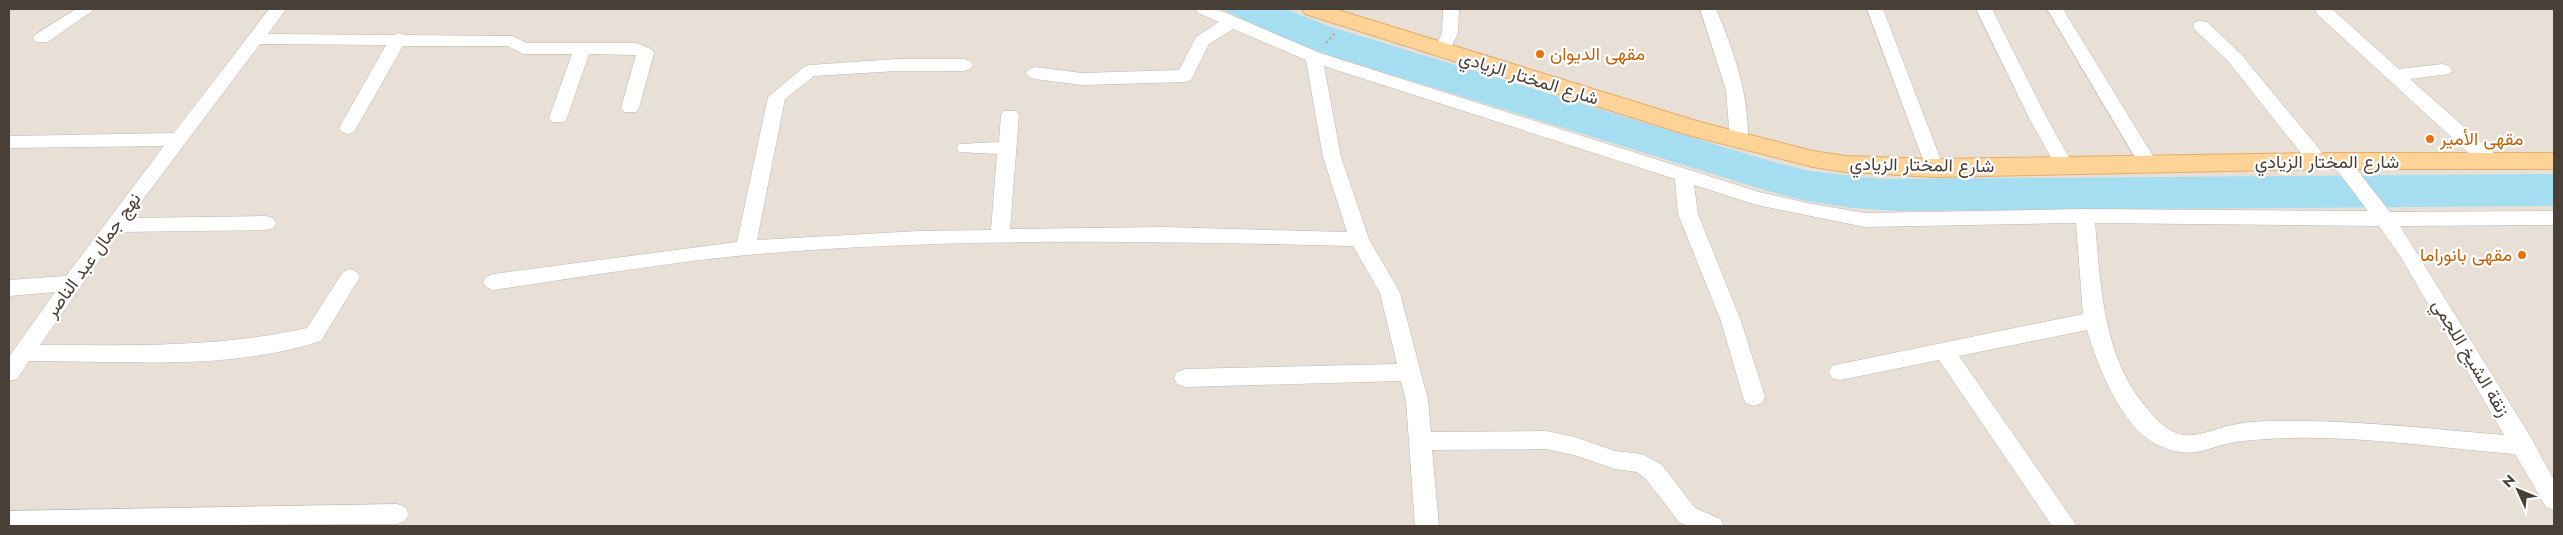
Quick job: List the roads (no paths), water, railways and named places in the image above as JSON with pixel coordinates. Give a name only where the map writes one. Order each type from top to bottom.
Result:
[{"type":"main road","name":"شارع المختار الزيادي","points":[[1313,9],[1345,21],[1442,51],[1739,140],[1846,164],[1934,168],[2328,161],[2554,161]]},
{"type":"street","points":[[42,38],[87,9]]},
{"type":"street","name":"نهج جمال عبد الناصر","points":[[9,373],[114,225],[278,9]]},
{"type":"street","points":[[1204,9],[1314,57],[1684,176],[1765,200],[1865,220],[2085,216],[2385,219],[2554,218]]},
{"type":"street","points":[[1442,51],[1450,33],[1451,9]]},
{"type":"street","points":[[1708,9],[1726,60],[1741,119],[1739,140]]},
{"type":"street","points":[[1875,9],[1882,32],[1910,97],[1934,168]]},
{"type":"street","points":[[1984,9],[2038,120],[2065,166]]},
{"type":"street","points":[[2055,9],[2149,164]]},
{"type":"street","points":[[2323,10],[2491,162]]},
{"type":"street","points":[[1035,73],[1082,79],[1185,76],[1202,41],[1231,22]]},
{"type":"street","name":"زنقة الشيخ اللجمي","points":[[2201,26],[2234,57],[2328,161],[2385,219],[2524,446],[2554,500]]},
{"type":"street","points":[[256,39],[399,38],[512,41],[523,49],[637,48],[645,53],[630,108]]},
{"type":"street","points":[[348,128],[399,38]]},
{"type":"street","points":[[558,118],[582,49]]},
{"type":"street","points":[[1314,57],[1332,157],[1359,239],[1390,293],[1417,400],[1427,526]]},
{"type":"street","points":[[746,248],[777,97],[810,71],[897,65],[964,65]]},
{"type":"street","points":[[2394,75],[2443,70]]},
{"type":"street","points":[[1000,235],[1010,116]]},
{"type":"street","points":[[9,142],[178,140]]},
{"type":"street","points":[[966,148],[1007,148]]},
{"type":"street","points":[[1684,176],[1688,214],[1731,321],[1754,397]]},
{"type":"street","points":[[2085,216],[2095,320],[2105,354],[2121,390],[2139,415],[2158,434],[2177,443],[2195,445],[2234,433],[2314,430],[2524,446]]},
{"type":"street","points":[[114,225],[266,223]]},
{"type":"street","points":[[493,282],[746,248],[1000,235],[1163,234],[1359,239]]},
{"type":"street","points":[[22,353],[211,352],[279,344],[314,335],[350,277]]},
{"type":"street","points":[[9,288],[72,283]]},
{"type":"street","points":[[1840,372],[2095,320]]},
{"type":"street","points":[[1944,351],[2065,526]]},
{"type":"street","points":[[1186,378],[1410,372]]},
{"type":"street","points":[[1420,441],[1546,440],[1576,446],[1608,458],[1642,463],[1654,472],[1687,515],[1712,526]]},
{"type":"street","points":[[9,521],[398,514]]},
{"type":"water","points":[[1221,9],[1286,9],[1328,26],[1766,160],[1809,171],[1881,179],[2554,174],[2554,206],[1897,211],[1853,208],[1806,201],[1768,191],[1337,58],[1283,38]]},
{"type":"place","name":"مقهى الديوان","points":[[1540,54]]},
{"type":"place","name":"مقهى الأمير","points":[[2430,139]]},
{"type":"place","name":"مقهى بانوراما","points":[[2522,255]]}]
